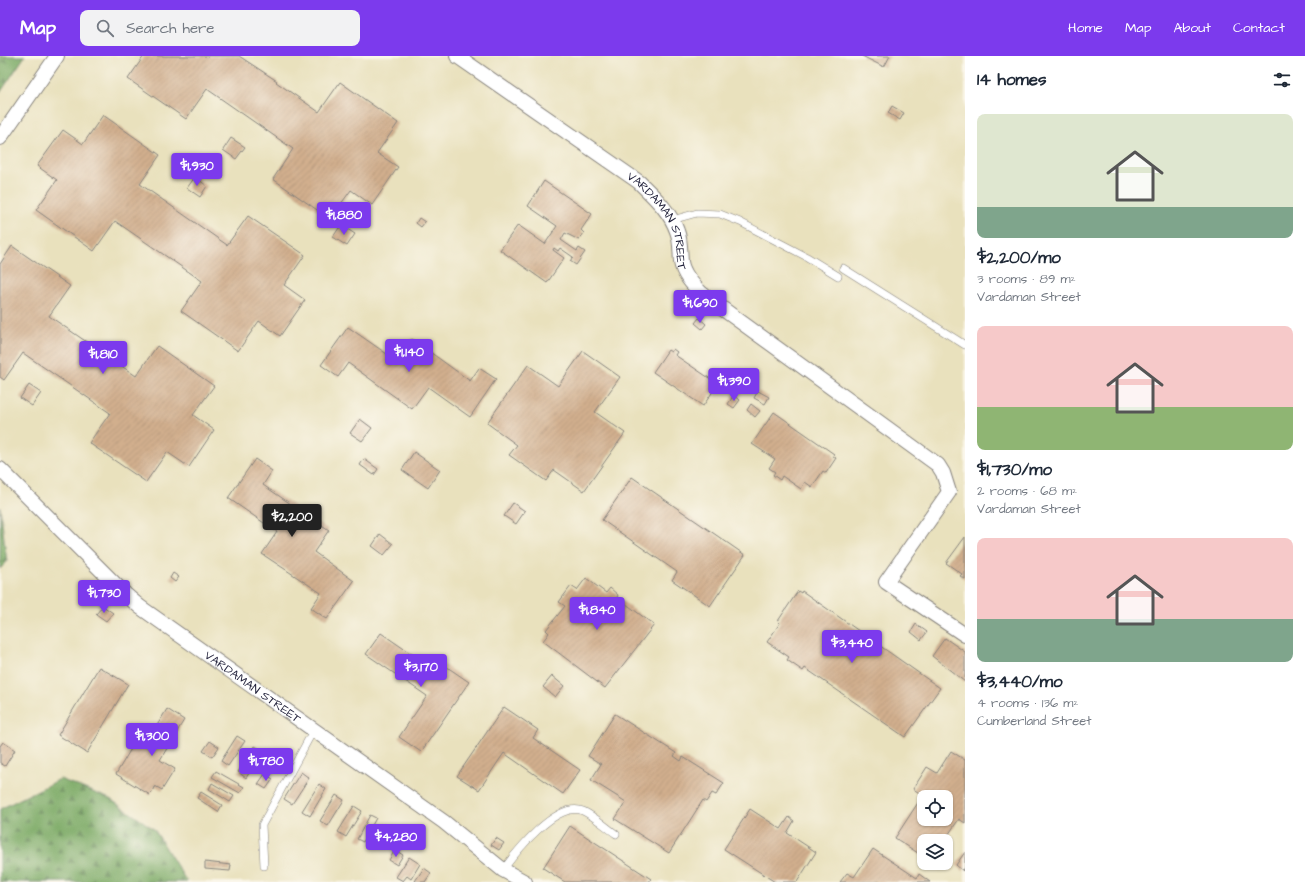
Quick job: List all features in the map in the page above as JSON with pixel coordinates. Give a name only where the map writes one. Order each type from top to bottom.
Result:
[{"type":"street","points":[[0,138],[57,56]]},
{"type":"street","name":"VARDAMAN STREET","points":[[457,56],[639,182],[662,205],[672,220],[681,242],[681,263],[685,274],[700,293],[938,465],[944,473],[949,492],[886,582],[965,635]]},
{"type":"street","name":"VARDAMAN STREET","points":[[0,469],[125,594],[140,607],[444,822],[503,870],[525,882]]},
{"type":"lane","points":[[672,220],[697,213],[720,214],[794,250],[838,276]]},
{"type":"lane","points":[[843,268],[965,345]]},
{"type":"lane","points":[[264,866],[262,825],[314,729]]},
{"type":"lane","points":[[503,870],[520,847],[556,815],[573,810],[583,811],[616,834]]},
{"type":"green space","points":[[0,56],[25,56],[0,93]]},
{"type":"green space","points":[[0,507],[7,562],[0,569]]},
{"type":"green space","points":[[60,779],[110,799],[154,829],[187,882],[0,882],[0,809]]},
{"type":"building","points":[[144,56],[239,56],[277,81],[276,82],[319,112],[340,82],[398,123],[377,153],[398,167],[372,205],[351,190],[330,219],[273,179],[293,149],[207,89],[186,119],[128,79]]},
{"type":"building","points":[[862,56],[890,56],[884,67]]},
{"type":"building","points":[[892,106],[904,113],[900,120],[888,113]]},
{"type":"building","points":[[103,115],[160,155],[140,184],[227,245],[248,216],[305,255],[284,285],[305,300],[280,336],[259,321],[238,351],[181,311],[202,281],[115,221],[94,251],[36,210],[57,180],[37,166],[63,130],[83,144]]},
{"type":"building","points":[[231,138],[245,147],[236,159],[223,150]]},
{"type":"building","points":[[195,177],[207,186],[200,197],[187,188]]},
{"type":"building","points":[[544,181],[592,214],[581,230],[584,233],[579,240],[565,233],[561,240],[577,251],[579,248],[585,252],[576,265],[570,261],[573,257],[560,248],[558,251],[554,248],[553,250],[564,258],[547,283],[500,250],[518,225],[545,244],[557,226],[528,206]]},
{"type":"building","points":[[419,218],[425,222],[421,227],[416,223]]},
{"type":"building","points":[[341,225],[355,234],[347,246],[333,237]]},
{"type":"building","points":[[12,246],[70,286],[49,316],[136,376],[157,346],[214,386],[193,415],[214,430],[189,467],[167,452],[146,482],[89,443],[110,413],[23,353],[4,380],[0,377],[0,264]]},
{"type":"building","points":[[699,318],[706,324],[702,329],[695,323]]},
{"type":"building","points":[[348,327],[397,361],[412,339],[470,381],[479,368],[496,379],[470,417],[428,387],[412,409],[348,363],[338,377],[321,365]]},
{"type":"building","points":[[673,349],[677,352],[675,355],[718,384],[703,406],[653,372],[668,350],[671,352]]},
{"type":"building","points":[[583,351],[620,377],[595,412],[625,433],[584,491],[554,470],[546,481],[509,455],[517,445],[487,423],[528,365],[558,386]]},
{"type":"building","points":[[29,385],[41,393],[32,406],[20,398]]},
{"type":"building","points":[[758,391],[769,397],[765,404],[754,398]]},
{"type":"building","points":[[734,395],[740,400],[734,408],[728,404]]},
{"type":"building","points":[[751,404],[760,411],[755,417],[747,410]]},
{"type":"building","points":[[774,412],[834,454],[833,456],[836,458],[826,473],[823,471],[812,487],[805,482],[801,489],[782,476],[780,480],[773,475],[775,472],[769,468],[775,459],[752,444]]},
{"type":"building","points":[[360,419],[372,428],[362,441],[350,433]]},
{"type":"building","points":[[414,452],[440,470],[428,488],[402,470]]},
{"type":"building","points":[[255,459],[272,471],[263,485],[329,530],[314,552],[354,581],[327,619],[311,608],[321,593],[262,554],[277,532],[228,498]]},
{"type":"building","points":[[364,459],[378,469],[374,475],[360,465]]},
{"type":"building","points":[[632,477],[745,555],[710,606],[672,580],[677,572],[602,520]]},
{"type":"building","points":[[513,503],[525,511],[516,524],[504,516]]},
{"type":"building","points":[[380,534],[393,544],[384,555],[372,546]]},
{"type":"building","points":[[965,537],[965,579],[960,576],[962,574],[946,563]]},
{"type":"building","points":[[173,573],[179,577],[175,582],[170,578]]},
{"type":"building","points":[[586,578],[606,593],[610,588],[618,595],[617,597],[654,625],[605,688],[543,641],[549,633],[546,630],[565,606],[559,602],[571,586],[577,590]]},
{"type":"building","points":[[798,591],[801,593],[802,591],[940,688],[905,737],[805,668],[803,671],[787,660],[789,657],[767,642],[780,623],[778,621]]},
{"type":"building","points":[[103,606],[113,613],[106,621],[96,614]]},
{"type":"building","points":[[916,624],[927,632],[921,640],[911,632]]},
{"type":"building","points":[[381,633],[426,664],[431,656],[469,682],[421,752],[399,737],[427,696],[366,654]]},
{"type":"building","points":[[945,638],[965,652],[965,682],[932,656]]},
{"type":"building","points":[[99,667],[128,684],[87,753],[58,735]]},
{"type":"building","points":[[552,676],[564,686],[555,697],[543,687]]},
{"type":"building","points":[[504,707],[538,730],[533,738],[580,770],[563,794],[504,753],[479,790],[457,776]]},
{"type":"building","points":[[167,709],[184,720],[160,760],[175,769],[162,790],[155,786],[150,795],[116,774],[135,742],[144,747]]},
{"type":"building","points":[[615,714],[676,753],[674,756],[681,761],[683,757],[724,783],[716,795],[712,793],[706,802],[703,800],[669,853],[615,819],[626,802],[591,780],[601,764],[588,756]]},
{"type":"building","points":[[237,736],[245,741],[228,766],[221,761]]},
{"type":"building","points":[[210,741],[219,747],[212,757],[203,751]]},
{"type":"building","points":[[3,742],[15,750],[5,766],[0,763],[0,746]]},
{"type":"building","points":[[255,746],[263,751],[246,778],[238,772]]},
{"type":"building","points":[[951,751],[965,760],[965,823],[959,819],[949,834],[917,834],[917,852],[895,838],[917,804],[917,826],[953,826],[953,790],[917,790],[917,791],[913,789],[927,767],[937,773]]},
{"type":"building","points":[[216,771],[244,787],[240,793],[212,777]]},
{"type":"building","points":[[301,772],[309,778],[292,804],[284,799]]},
{"type":"building","points":[[265,774],[273,779],[266,789],[258,784]]},
{"type":"building","points":[[212,783],[234,796],[230,802],[209,789]]},
{"type":"building","points":[[319,784],[326,789],[310,816],[302,811]]},
{"type":"building","points":[[201,792],[222,805],[218,812],[197,798]]},
{"type":"building","points":[[336,795],[344,800],[328,826],[320,821]]},
{"type":"building","points":[[354,806],[362,811],[346,837],[338,832]]},
{"type":"building","points":[[750,809],[781,829],[789,817],[794,821],[787,833],[816,852],[797,882],[775,882],[724,849]]},
{"type":"building","points":[[370,815],[376,818],[363,842],[357,839]]},
{"type":"building","points":[[570,826],[651,879],[649,882],[565,882],[543,868]]},
{"type":"building","points":[[496,838],[504,843],[499,850],[491,845]]},
{"type":"building","points":[[873,849],[917,878],[919,874],[930,882],[840,882],[847,873],[854,877]]},
{"type":"building","points":[[395,850],[403,855],[397,865],[389,860]]},
{"type":"building","points":[[965,852],[965,867],[963,871],[956,865]]},
{"type":"building","points":[[409,857],[420,864],[411,879],[407,876],[403,881],[396,877]]},
{"type":"building","points":[[205,862],[231,865],[230,871],[205,869]]},
{"type":"building","points":[[424,868],[431,873],[425,882],[416,882],[415,881]]}]
